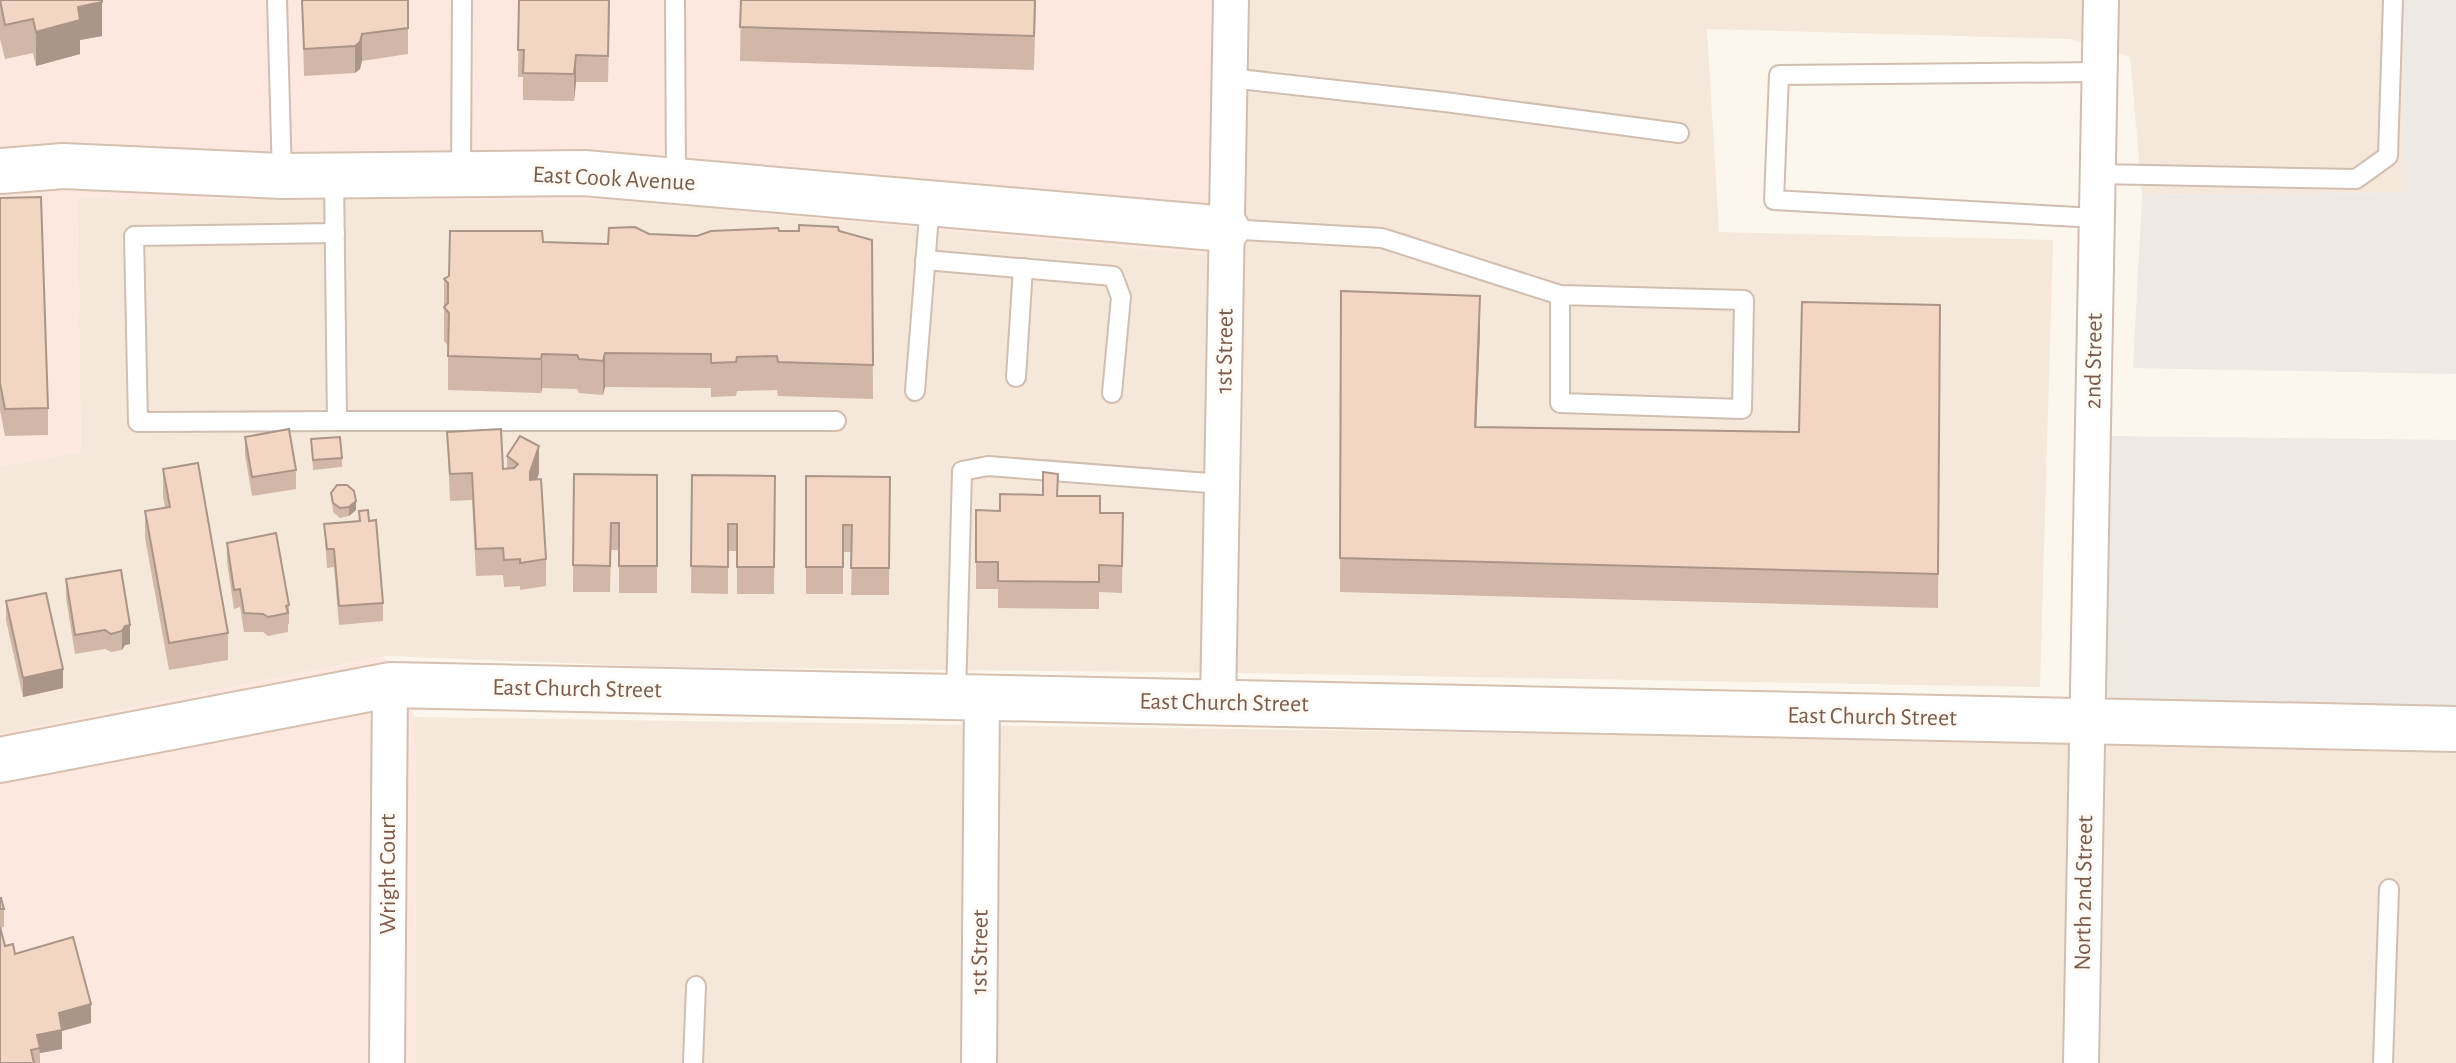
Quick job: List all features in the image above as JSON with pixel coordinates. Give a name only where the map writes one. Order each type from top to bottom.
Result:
[{"type":"street","name":"1st Street","points":[[1218,703],[1231,0]]},
{"type":"street","name":"2nd Street","points":[[2087,722],[2101,0]]},
{"type":"street","name":"East Cook Avenue","points":[[0,171],[63,166],[282,176],[584,173],[1227,229]]},
{"type":"street","name":"East Church Street","points":[[0,760],[390,685],[2456,729]]},
{"type":"street","name":"Wright Court","points":[[387,1063],[390,685]]},
{"type":"street","name":"1st Street","points":[[969,697],[979,1063]]},
{"type":"street","name":"North 2nd Street","points":[[2081,1063],[2087,722]]},
{"type":"lane","points":[[461,174],[462,0]]},
{"type":"lane","points":[[675,0],[676,181]]},
{"type":"lane","points":[[2097,174],[2356,179],[2388,156],[2393,0]]},
{"type":"lane","points":[[281,4],[282,176]]},
{"type":"lane","points":[[2096,218],[1774,200],[1779,75],[2099,72]]},
{"type":"lane","points":[[1230,78],[1679,133]]},
{"type":"lane","points":[[334,175],[337,421]]},
{"type":"lane","points":[[915,391],[930,203]]},
{"type":"lane","points":[[1227,229],[1382,238],[1560,295],[1744,300],[1742,409],[1560,403],[1560,295]]},
{"type":"lane","points":[[335,233],[134,236],[138,422],[836,421]]},
{"type":"lane","points":[[925,260],[1113,276],[1121,297],[1112,393]]},
{"type":"lane","points":[[1016,377],[1023,268]]},
{"type":"lane","points":[[969,697],[962,471],[988,466],[1222,484]]},
{"type":"lane","points":[[2383,1063],[2389,889]]},
{"type":"lane","points":[[693,1063],[696,986]]},
{"type":"shaded area","points":[[0,0],[1248,0],[1245,258],[620,200],[77,198],[81,452],[0,466]]},
{"type":"shaded area","points":[[1248,0],[2405,0],[2402,192],[2142,195],[2130,57],[2070,39],[1707,29],[1719,232],[2053,240],[2040,687],[666,667],[384,656],[0,734],[0,466],[81,452],[77,198],[620,200],[1245,258]]},
{"type":"shaded area","points":[[2405,0],[2456,0],[2456,374],[2133,368],[2142,195],[2402,192]]},
{"type":"shaded area","points":[[2105,436],[2456,440],[2456,747],[2107,742]]},
{"type":"shaded area","points":[[384,656],[415,717],[416,1063],[0,1063],[0,734]]},
{"type":"shaded area","points":[[415,717],[2456,747],[2456,1063],[416,1063]]},
{"type":"building","points":[[0,0],[102,2],[78,7],[80,20],[36,32],[33,19],[5,25]]},
{"type":"building","points":[[303,0],[408,0],[408,28],[362,34],[355,46],[304,49]]},
{"type":"building","points":[[519,0],[609,0],[608,56],[576,55],[574,74],[523,73],[524,50],[518,50]]},
{"type":"building","points":[[741,0],[1035,0],[1034,36],[740,27]]},
{"type":"building","points":[[41,197],[48,408],[5,409],[0,383],[0,198]]},
{"type":"building","points":[[799,225],[838,227],[839,231],[872,240],[873,365],[778,362],[777,356],[737,357],[736,362],[711,363],[711,354],[605,353],[603,361],[579,359],[577,355],[542,354],[541,359],[448,356],[449,313],[444,307],[448,303],[448,283],[444,279],[449,276],[450,231],[542,231],[543,242],[608,244],[609,228],[635,227],[649,234],[697,236],[711,231],[778,228],[779,231],[799,231]]},
{"type":"building","points":[[1341,291],[1480,296],[1475,427],[1799,432],[1802,302],[1940,305],[1938,574],[1340,558]]},
{"type":"building","points":[[289,429],[296,470],[252,477],[245,437]]},
{"type":"building","points":[[501,429],[503,469],[514,468],[518,464],[507,456],[520,436],[539,446],[530,480],[541,479],[546,559],[520,563],[520,559],[504,560],[503,548],[476,549],[472,473],[450,474],[447,432]]},
{"type":"building","points":[[340,437],[342,458],[313,460],[311,439]]},
{"type":"building","points":[[198,463],[228,633],[169,643],[145,511],[170,507],[163,469]]},
{"type":"building","points":[[1043,472],[1058,474],[1057,496],[1100,496],[1100,513],[1123,513],[1122,566],[1099,565],[1099,582],[998,581],[998,562],[976,562],[976,510],[1000,511],[1000,494],[1043,495]]},
{"type":"building","points":[[574,474],[657,475],[657,566],[619,566],[619,523],[611,523],[610,566],[573,565]]},
{"type":"building","points":[[692,475],[775,476],[774,567],[737,567],[737,524],[728,524],[728,567],[691,566]]},
{"type":"building","points":[[806,476],[890,477],[889,568],[851,568],[852,525],[843,525],[843,567],[806,567]]},
{"type":"building","points":[[337,485],[347,485],[354,491],[356,501],[349,507],[340,508],[333,503],[331,493]]},
{"type":"building","points":[[368,510],[369,521],[376,520],[383,603],[339,606],[334,549],[327,549],[324,524],[360,521],[359,511]]},
{"type":"building","points":[[276,533],[288,613],[268,617],[244,613],[240,589],[234,590],[227,543]]},
{"type":"building","points":[[121,570],[130,625],[111,634],[105,630],[75,635],[66,579]]},
{"type":"building","points":[[46,593],[63,669],[23,678],[6,601]]},
{"type":"building","points":[[0,927],[5,946],[13,944],[15,954],[73,937],[91,1004],[59,1013],[62,1030],[37,1035],[40,1048],[31,1050],[34,1063],[0,1063]]}]
